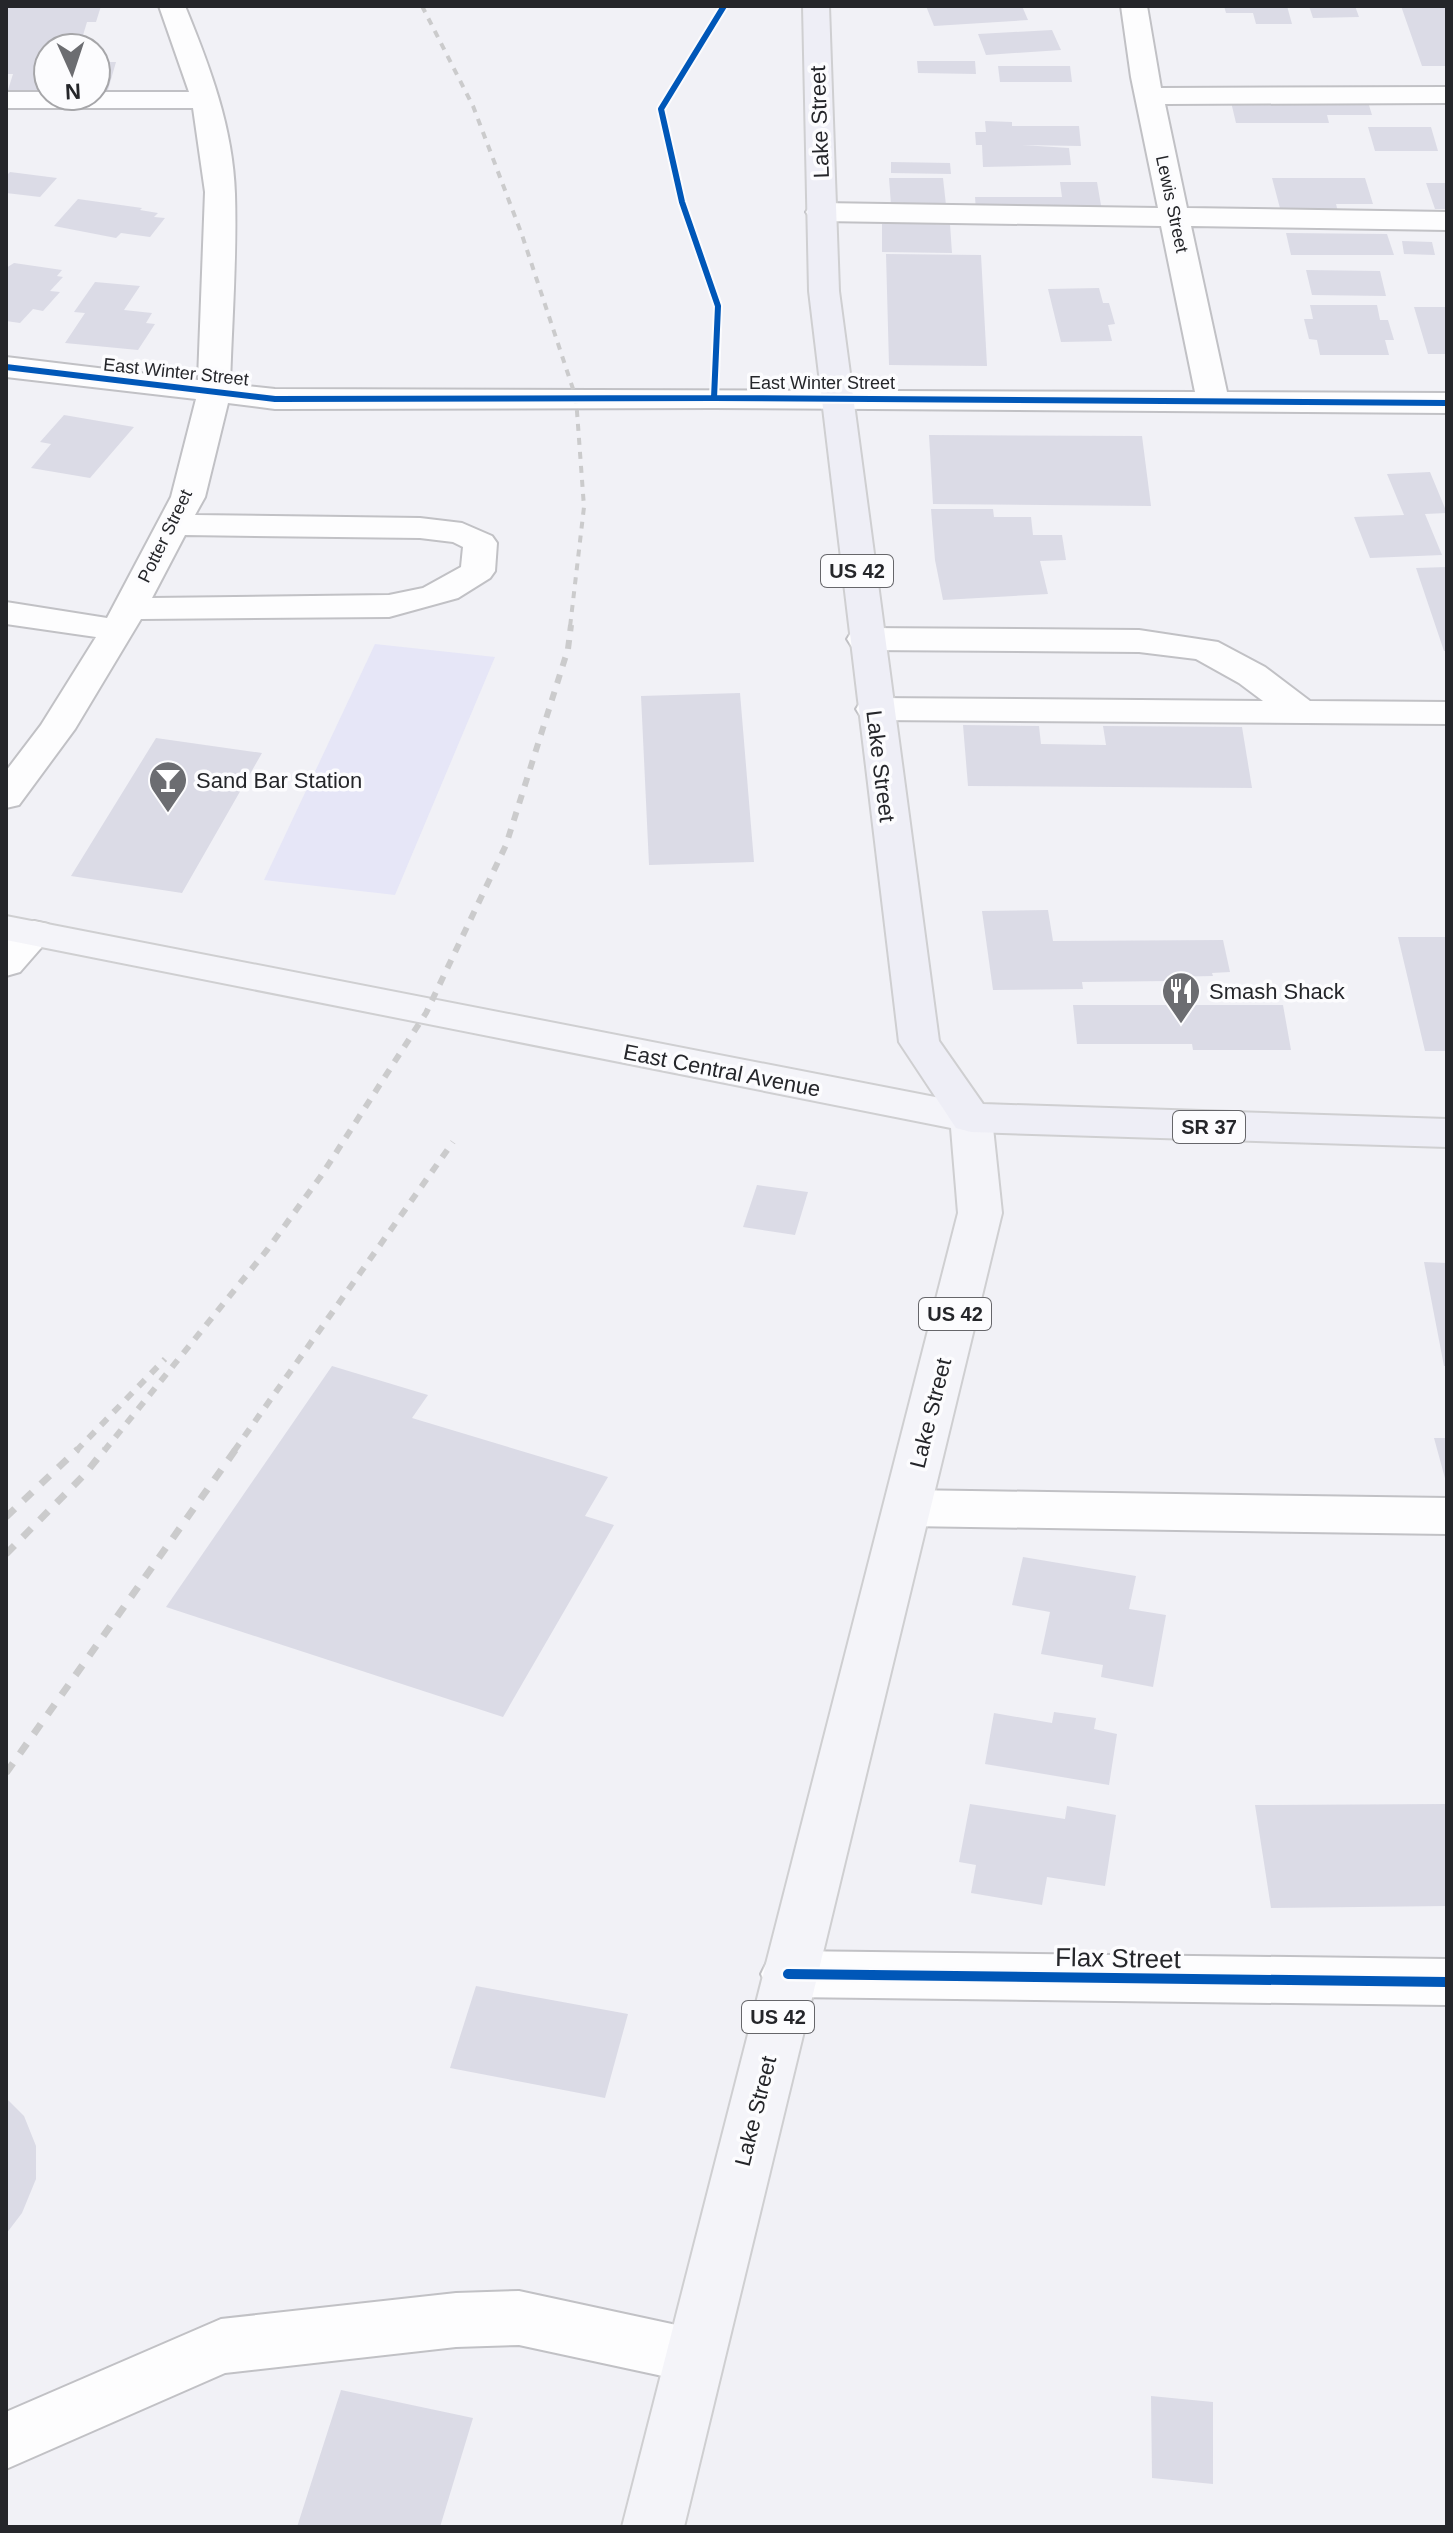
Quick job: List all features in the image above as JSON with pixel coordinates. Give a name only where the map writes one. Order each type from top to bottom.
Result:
[{"type":"highway","name":"Lake Street","points":[[816,6],[824,291],[865,639],[919,1042],[971,1118]]},
{"type":"highway","name":"East Central Avenue","points":[[971,1118],[1447,1133]]},
{"type":"main road","name":"East Central Avenue","points":[[20,930],[971,1118]]},
{"type":"main road","name":"Lake Street","points":[[653,2527],[788,1974],[980,1213],[971,1118]]},
{"type":"street","name":"Potter Street","points":[[6,797],[57,729],[123,619],[188,497],[214,393],[220,192],[206,100],[172,6]]},
{"type":"street","name":"Lewis Street","points":[[1134,6],[1149,96],[1213,402]]},
{"type":"street","points":[[1149,96],[1447,95]]},
{"type":"street","points":[[6,100],[206,100]]},
{"type":"street","points":[[821,212],[1447,221]]},
{"type":"street","name":"East Winter Street","points":[[6,367],[214,393],[290,399],[1447,403]]},
{"type":"street","points":[[6,613],[123,619],[389,606],[427,600],[453,590],[478,571],[480,543],[462,533],[420,528],[173,525]]},
{"type":"street","points":[[865,639],[1139,641],[1205,650],[1252,675],[1301,712]]},
{"type":"street","points":[[874,709],[1447,713]]},
{"type":"street","points":[[6,963],[20,930]]},
{"type":"street","points":[[907,1508],[1447,1516]]},
{"type":"street","name":"Flax Street","points":[[788,1974],[1447,1982]]},
{"type":"street","points":[[6,2441],[221,2346],[456,2320],[519,2318],[695,2356]]},
{"type":"shaded area","points":[[375,644],[495,657],[395,895],[264,880]]},
{"type":"building","points":[[6,6],[101,6],[96,22],[87,22],[84,32],[32,32],[32,90],[8,90],[13,74],[6,74]]},
{"type":"building","points":[[926,6],[1022,6],[1028,20],[934,26]]},
{"type":"building","points":[[1224,6],[1287,6],[1292,24],[1256,24],[1253,13],[1226,13]]},
{"type":"building","points":[[1309,6],[1355,6],[1359,17],[1313,18]]},
{"type":"building","points":[[1401,6],[1447,6],[1447,66],[1422,66]]},
{"type":"building","points":[[1052,30],[1061,50],[986,55],[978,34]]},
{"type":"building","points":[[917,61],[975,61],[976,74],[918,73]]},
{"type":"building","points":[[998,66],[1070,66],[1072,82],[1000,82]]},
{"type":"building","points":[[1231,102],[1368,102],[1372,115],[1327,115],[1329,123],[1236,123]]},
{"type":"building","points":[[985,121],[1012,122],[1012,126],[1079,126],[1081,146],[1022,145],[1069,148],[1071,165],[983,167],[982,145],[976,145],[975,132],[986,132]]},
{"type":"building","points":[[1368,127],[1431,127],[1438,151],[1375,151]]},
{"type":"building","points":[[891,162],[950,163],[951,174],[891,173]]},
{"type":"building","points":[[10,172],[57,178],[40,197],[6,193],[6,176]]},
{"type":"building","points":[[889,178],[943,178],[946,205],[891,205]]},
{"type":"building","points":[[1272,178],[1365,178],[1373,204],[1336,204],[1338,212],[1281,212]]},
{"type":"building","points":[[1060,182],[1097,182],[1102,211],[976,210],[975,197],[1062,197]]},
{"type":"building","points":[[1426,183],[1447,183],[1447,209],[1435,209]]},
{"type":"building","points":[[78,199],[142,208],[140,210],[158,213],[154,217],[165,218],[150,237],[121,233],[116,238],[54,226]]},
{"type":"building","points":[[882,224],[950,224],[952,253],[882,252]]},
{"type":"building","points":[[1286,233],[1387,234],[1394,255],[1291,255]]},
{"type":"building","points":[[1402,241],[1432,242],[1435,255],[1404,254]]},
{"type":"building","points":[[886,254],[981,255],[987,366],[889,365]]},
{"type":"building","points":[[14,263],[62,270],[57,276],[63,277],[50,291],[60,292],[43,311],[33,309],[20,323],[6,321],[6,268]]},
{"type":"building","points":[[1306,270],[1380,271],[1386,296],[1312,295]]},
{"type":"building","points":[[95,282],[140,286],[124,310],[152,313],[146,323],[155,324],[138,350],[65,343],[85,313],[74,312]]},
{"type":"building","points":[[1099,288],[1103,303],[1109,303],[1115,324],[1108,325],[1112,341],[1061,342],[1048,289]]},
{"type":"building","points":[[1310,305],[1377,305],[1380,320],[1388,320],[1394,340],[1385,340],[1389,355],[1320,355],[1317,340],[1309,339],[1304,319],[1313,319]]},
{"type":"building","points":[[1414,307],[1447,307],[1447,354],[1428,354]]},
{"type":"building","points":[[64,415],[134,427],[90,478],[31,468],[51,444],[40,442]]},
{"type":"building","points":[[929,435],[1142,436],[1151,506],[933,504]]},
{"type":"building","points":[[1430,472],[1447,513],[1425,514],[1442,555],[1370,558],[1354,517],[1404,515],[1387,474]]},
{"type":"building","points":[[931,509],[993,509],[994,517],[1031,517],[1033,535],[1062,535],[1066,560],[1040,561],[1048,594],[943,600],[935,560]]},
{"type":"building","points":[[1447,567],[1447,651],[1444,651],[1416,568]]},
{"type":"building","points":[[740,693],[754,862],[649,865],[641,696]]},
{"type":"building","points":[[963,725],[1039,726],[1041,744],[1106,745],[1103,726],[1242,727],[1252,788],[968,786]]},
{"type":"building","name":"Sand Bar Station","points":[[156,738],[262,753],[182,893],[71,876]]},
{"type":"building","points":[[1048,910],[1053,941],[1223,940],[1230,972],[1212,973],[1213,976],[1168,977],[1169,981],[1082,982],[1083,989],[993,990],[982,911]]},
{"type":"building","points":[[1398,937],[1447,937],[1447,1051],[1425,1051]]},
{"type":"building","name":"Smash Shack","points":[[1073,1005],[1283,1005],[1291,1050],[1193,1050],[1192,1044],[1077,1044]]},
{"type":"building","points":[[757,1185],[808,1192],[795,1235],[743,1227]]},
{"type":"building","points":[[1424,1262],[1447,1263],[1447,1366],[1444,1366]]},
{"type":"building","points":[[332,1366],[428,1395],[412,1418],[608,1477],[585,1516],[614,1525],[503,1717],[166,1607]]},
{"type":"building","points":[[1434,1438],[1447,1438],[1447,1482],[1446,1482]]},
{"type":"building","points":[[1023,1557],[1136,1576],[1129,1609],[1166,1615],[1153,1687],[1101,1677],[1103,1665],[1041,1654],[1050,1612],[1012,1605]]},
{"type":"building","points":[[1054,1712],[1096,1718],[1094,1729],[1117,1734],[1109,1785],[985,1764],[994,1713],[1052,1723]]},
{"type":"building","points":[[970,1804],[1065,1819],[1067,1806],[1116,1815],[1105,1886],[1047,1877],[1042,1905],[971,1893],[976,1865],[959,1862]]},
{"type":"building","points":[[1446,1804],[1447,1906],[1271,1908],[1255,1805]]},
{"type":"building","points":[[476,1986],[628,2014],[605,2098],[450,2068]]},
{"type":"building","points":[[6,2098],[24,2116],[36,2146],[36,2179],[22,2213],[6,2234]]},
{"type":"building","points":[[341,2390],[473,2418],[440,2527],[297,2527]]},
{"type":"building","points":[[1151,2396],[1213,2402],[1213,2484],[1152,2478]]},
{"type":"railway","points":[[422,6],[473,106],[522,235],[576,398],[584,507],[570,627]]},
{"type":"railway","points":[[104,1451],[267,1250],[321,1176],[426,1013],[506,845],[568,649],[571,625]]},
{"type":"railway","points":[[234,1451],[453,1142]]},
{"type":"railway","points":[[77,1450],[165,1359]]},
{"type":"railway","points":[[6,1554],[85,1474],[105,1449]]},
{"type":"railway","points":[[6,1773],[236,1449]]},
{"type":"railway","points":[[6,1517],[77,1450]]},
{"type":"cycle path","points":[[714,398],[718,306],[682,202],[661,109],[724,6]]},
{"type":"cycle path","points":[[6,367],[275,399],[714,398],[1447,403]]},
{"type":"cycle path","points":[[788,1974],[1447,1982]]},
{"type":"place","name":"Sand Bar Station","points":[[168,814]]},
{"type":"place","name":"Smash Shack","points":[[1181,1025]]}]
